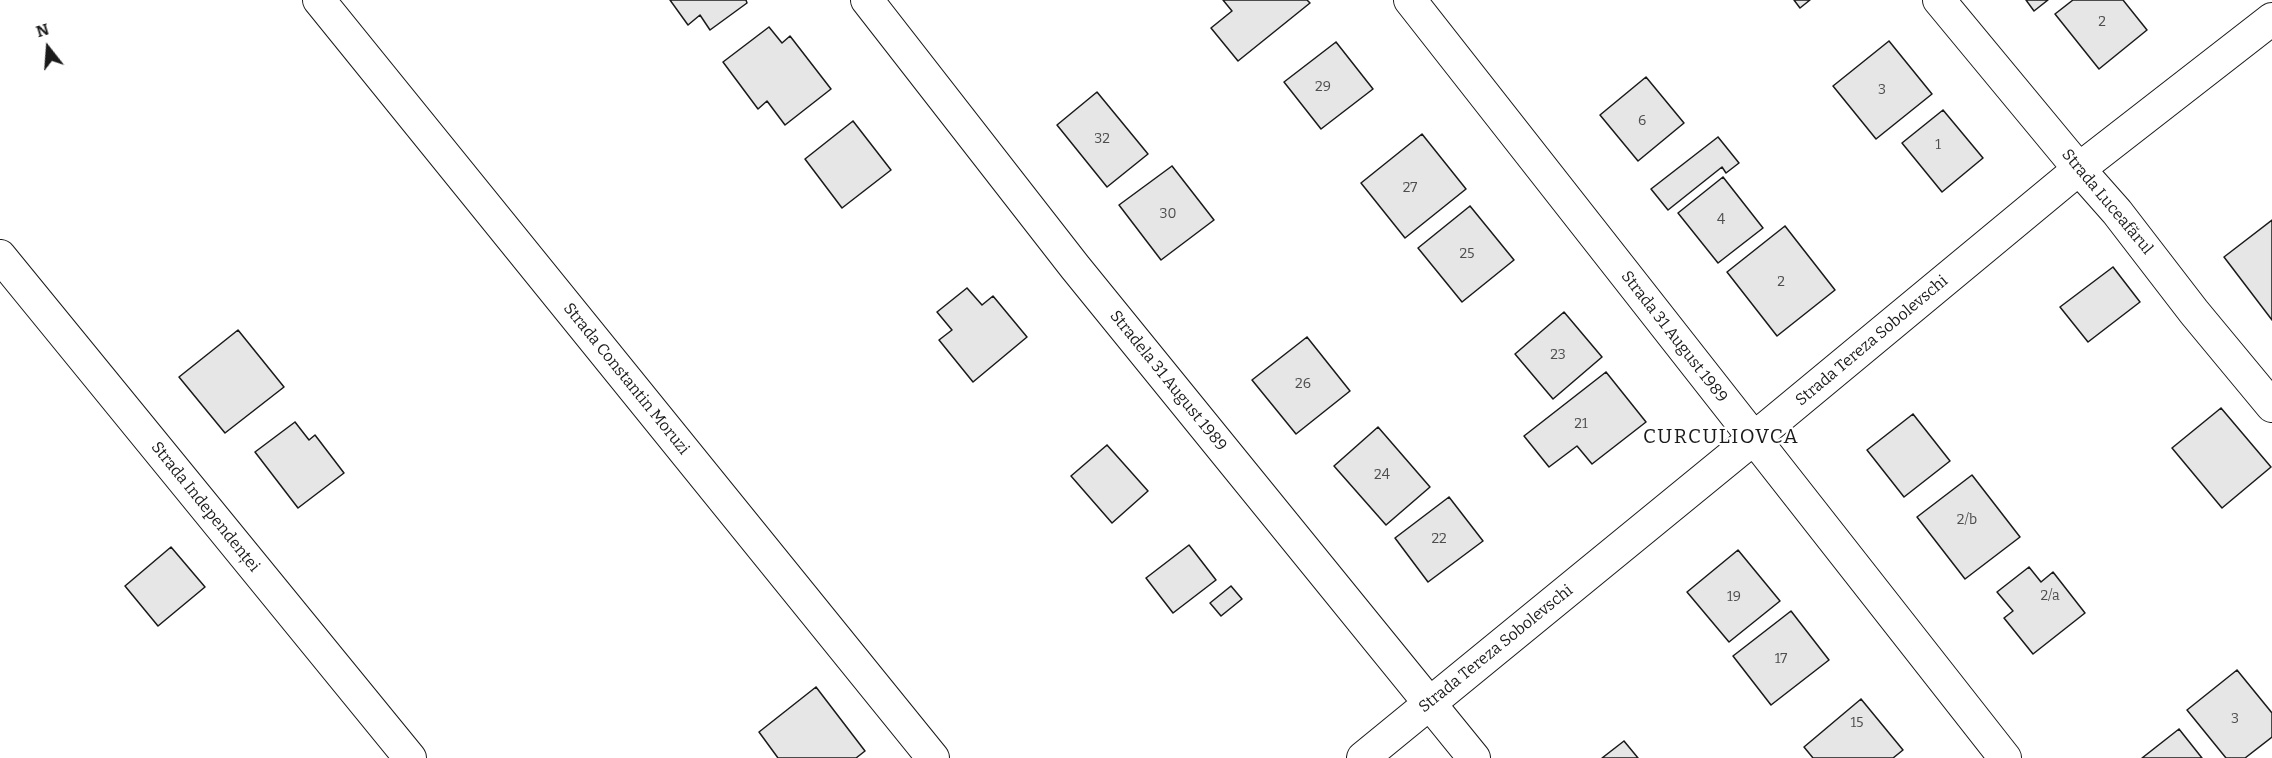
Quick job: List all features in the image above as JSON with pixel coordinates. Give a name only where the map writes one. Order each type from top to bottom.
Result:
[{"type":"street","name":"Strada Constantin Moruzi","points":[[319,0],[933,758]]},
{"type":"street","name":"Stradela 31 August 1989","points":[[867,0],[1076,267],[1474,758]]},
{"type":"street","name":"Strada 31 August 1989","points":[[1410,0],[2005,758]]},
{"type":"street","name":"Strada Luceafărul","points":[[1939,0],[2117,212],[2194,312],[2272,406]]},
{"type":"street","name":"Strada Tereza Sobolevschi","points":[[1363,758],[2079,169],[2272,19]]},
{"type":"street","name":"Strada Independenței","points":[[0,255],[410,758]]},
{"type":"building","points":[[670,0],[746,0],[747,3],[710,30],[700,15],[688,25]]},
{"type":"building","points":[[1223,0],[1307,0],[1310,3],[1238,61],[1211,28],[1232,11]]},
{"type":"building","points":[[1794,0],[1810,0],[1800,8]]},
{"type":"building","points":[[2026,0],[2048,0],[2034,11]]},
{"type":"building","points":[[2073,0],[2123,0],[2147,30],[2099,69],[2055,14]]},
{"type":"building","points":[[769,27],[782,43],[790,36],[831,89],[785,125],[767,101],[758,109],[723,62]]},
{"type":"building","points":[[1889,41],[1932,94],[1876,139],[1833,86]]},
{"type":"building","points":[[1336,42],[1373,89],[1321,129],[1284,82]]},
{"type":"building","points":[[1646,77],[1684,123],[1638,161],[1600,115]]},
{"type":"building","points":[[1097,92],[1148,154],[1107,187],[1057,125]]},
{"type":"building","points":[[1943,110],[1983,158],[1942,192],[1902,143]]},
{"type":"building","points":[[853,121],[891,170],[842,208],[805,159]]},
{"type":"building","points":[[1422,134],[1466,189],[1405,238],[1361,183]]},
{"type":"building","points":[[1718,137],[1739,163],[1726,173],[1722,167],[1668,210],[1651,189]]},
{"type":"building","points":[[1172,166],[1214,220],[1161,260],[1119,205]]},
{"type":"building","points":[[1723,177],[1763,228],[1718,263],[1678,213]]},
{"type":"building","points":[[1470,206],[1514,260],[1462,302],[1418,248]]},
{"type":"building","points":[[2272,220],[2272,320],[2224,257]]},
{"type":"building","points":[[1785,226],[1835,290],[1777,336],[1727,272]]},
{"type":"building","points":[[2113,267],[2140,302],[2088,342],[2060,307]]},
{"type":"building","points":[[967,288],[982,305],[993,296],[1027,337],[973,382],[939,340],[952,330],[937,312]]},
{"type":"building","points":[[1564,312],[1602,357],[1553,399],[1515,354]]},
{"type":"building","points":[[238,330],[284,387],[225,433],[179,377]]},
{"type":"building","points":[[1307,337],[1350,391],[1296,434],[1252,380]]},
{"type":"building","points":[[1606,372],[1646,422],[1592,464],[1577,446],[1549,467],[1524,436]]},
{"type":"building","points":[[2221,408],[2271,467],[2222,508],[2172,448]]},
{"type":"building","points":[[1913,414],[1950,461],[1904,497],[1867,450]]},
{"type":"building","points":[[295,422],[309,440],[315,435],[344,473],[298,508],[255,452]]},
{"type":"building","points":[[1378,427],[1430,487],[1386,525],[1334,466]]},
{"type":"building","points":[[1107,445],[1148,491],[1112,523],[1071,476]]},
{"type":"building","points":[[1972,475],[2020,537],[1965,579],[1917,517]]},
{"type":"building","points":[[1449,497],[1483,541],[1428,582],[1395,538]]},
{"type":"building","points":[[1189,545],[1216,580],[1173,613],[1146,578]]},
{"type":"building","points":[[171,547],[205,587],[158,626],[125,586]]},
{"type":"building","points":[[1738,550],[1780,601],[1729,642],[1687,592]]},
{"type":"building","points":[[2029,567],[2041,582],[2053,572],[2085,613],[2033,654],[2004,618],[2013,611],[1997,592]]},
{"type":"building","points":[[1231,586],[1242,599],[1221,616],[1210,603]]},
{"type":"building","points":[[1791,611],[1829,660],[1771,705],[1733,656]]},
{"type":"building","points":[[2237,670],[2272,713],[2272,737],[2245,758],[2226,758],[2187,710]]},
{"type":"building","points":[[816,687],[865,751],[856,758],[778,758],[759,732]]},
{"type":"building","points":[[1861,699],[1903,750],[1893,758],[1813,758],[1804,747]]},
{"type":"building","points":[[2179,729],[2202,758],[2142,758]]},
{"type":"building","points":[[1624,741],[1638,758],[1602,758]]},
{"type":"district","name":"CURCULIOVCA","points":[[1721,437]]}]
